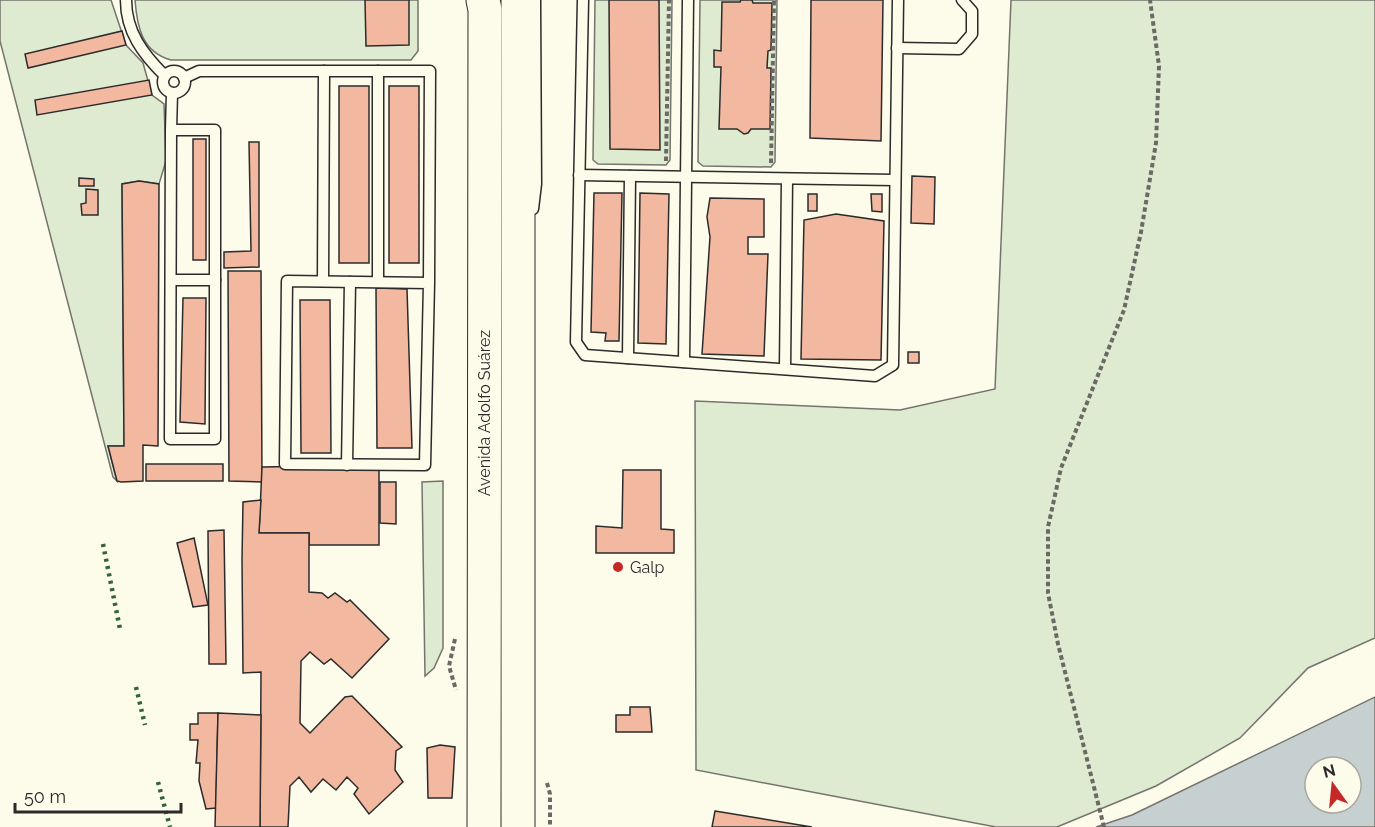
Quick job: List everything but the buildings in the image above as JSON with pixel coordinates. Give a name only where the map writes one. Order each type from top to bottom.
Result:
[{"type":"highway","name":"Avenida Adolfo Suárez","points":[[483,0],[485,10],[484,827]]},
{"type":"highway","name":"Avenida Adolfo Suárez","points":[[518,0],[518,827]]},
{"type":"lane","points":[[126,0],[129,27],[139,47],[165,76],[164,86],[172,93],[178,93],[184,88],[184,78]]},
{"type":"lane","points":[[532,218],[536,184],[535,0]]},
{"type":"lane","points":[[583,0],[576,342],[585,355],[875,376],[893,365],[897,0]]},
{"type":"lane","points":[[684,362],[688,0]]},
{"type":"lane","points":[[897,48],[959,49],[972,34],[972,11],[962,0]]},
{"type":"lane","points":[[184,78],[199,71],[430,71],[429,283],[425,465],[285,464],[287,281],[429,283]]},
{"type":"lane","points":[[322,281],[324,71]]},
{"type":"lane","points":[[165,76],[175,72],[184,78]]},
{"type":"lane","points":[[378,72],[378,282]]},
{"type":"lane","points":[[171,130],[215,130],[214,439],[170,439],[171,130],[172,93]]},
{"type":"lane","points":[[579,175],[895,180]]},
{"type":"lane","points":[[628,358],[630,176]]},
{"type":"lane","points":[[785,369],[787,179]]},
{"type":"lane","points":[[517,329],[529,240]]},
{"type":"lane","points":[[171,280],[215,280]]},
{"type":"lane","points":[[348,465],[350,282]]},
{"type":"path","points":[[667,161],[669,0]]},
{"type":"path","points":[[772,163],[774,0]]},
{"type":"path","points":[[1104,827],[1058,644],[1048,593],[1048,527],[1061,468],[1124,310],[1141,232],[1156,142],[1157,121],[1159,66],[1150,0]]},
{"type":"green space","points":[[0,0],[111,0],[126,45],[143,63],[152,95],[164,104],[166,161],[159,184],[139,181],[122,184],[124,446],[108,446],[117,481],[113,477],[0,41]]},
{"type":"green space","points":[[135,0],[418,0],[418,51],[411,60],[171,60],[153,51],[147,45],[137,20]]},
{"type":"green space","points":[[595,0],[672,0],[670,160],[666,165],[598,164],[593,160]]},
{"type":"green space","points":[[700,0],[777,0],[775,162],[771,167],[703,166],[698,162]]},
{"type":"green space","points":[[1011,0],[1375,0],[1375,638],[1308,668],[1240,738],[1156,786],[1057,827],[996,827],[696,770],[695,401],[900,410],[995,389]]},
{"type":"green space","points":[[443,481],[443,648],[434,668],[425,676],[422,482]]},
{"type":"shaded area","points":[[1375,697],[1375,827],[1096,827],[1132,815]]},
{"type":"hedge","points":[[103,544],[120,629]]},
{"type":"hedge","points":[[136,687],[145,725]]},
{"type":"hedge","points":[[158,782],[170,827]]},
{"type":"place","name":"Galp","points":[[618,567]]}]
